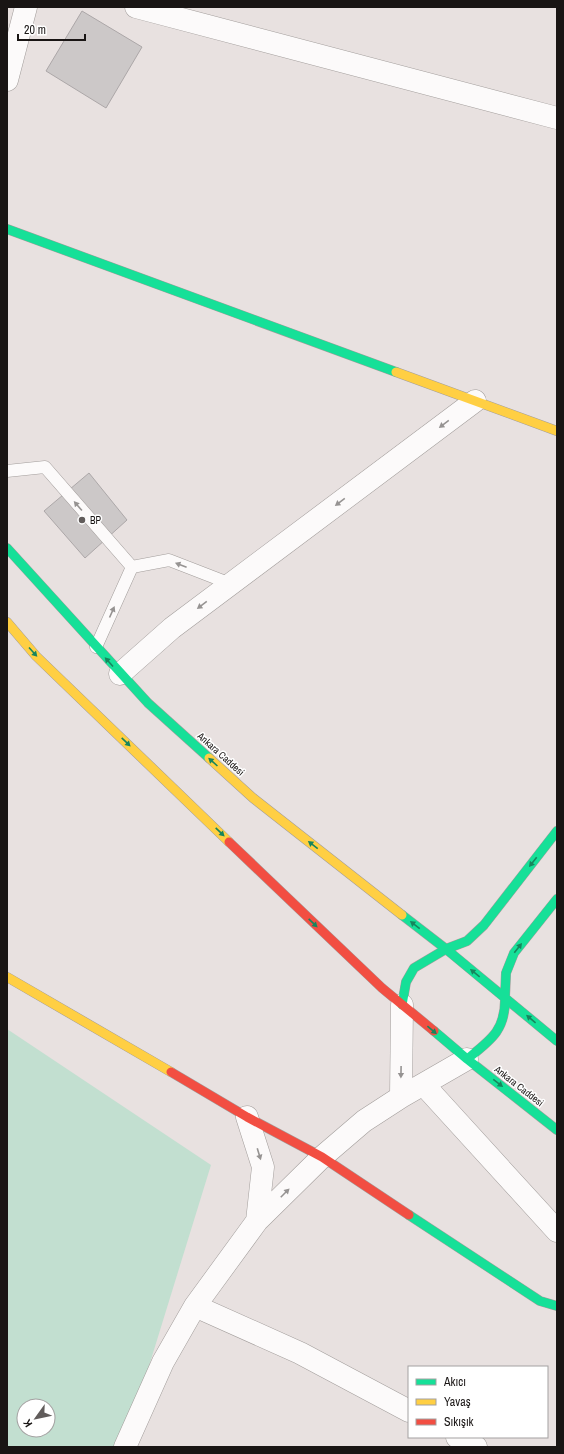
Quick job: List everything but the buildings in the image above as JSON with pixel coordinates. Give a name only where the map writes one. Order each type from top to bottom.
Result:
[{"type":"main road","points":[[7,229],[557,431]]},
{"type":"main road","name":"Ankara Caddesi","points":[[7,548],[148,704],[252,798],[446,949],[557,1041]]},
{"type":"main road","name":"Ankara Caddesi","points":[[7,622],[36,656],[382,988],[467,1059],[557,1130]]},
{"type":"main road","points":[[402,1005],[406,982],[414,968],[446,949],[467,941],[484,925],[557,831]]},
{"type":"main road","points":[[467,1059],[477,1052],[498,1031],[505,1016],[506,973],[514,953],[557,899]]},
{"type":"main road","points":[[7,977],[247,1117],[322,1157],[540,1301],[557,1306]]},
{"type":"street","points":[[7,80],[26,7]]},
{"type":"street","points":[[136,7],[557,118]]},
{"type":"street","points":[[120,674],[172,628],[475,401]]},
{"type":"street","points":[[400,1097],[402,1005]]},
{"type":"street","points":[[125,1447],[163,1362],[194,1306],[257,1221],[322,1157],[364,1121],[400,1097],[424,1085],[467,1059]]},
{"type":"street","points":[[424,1085],[557,1232]]},
{"type":"street","points":[[247,1117],[263,1167],[257,1221]]},
{"type":"street","points":[[194,1306],[300,1353],[408,1410]]},
{"type":"street","points":[[459,1438],[476,1447]]},
{"type":"lane","points":[[7,471],[45,467],[132,567]]},
{"type":"lane","points":[[132,567],[169,560],[230,584]]},
{"type":"lane","points":[[96,647],[132,567]]},
{"type":"green space","points":[[7,1029],[211,1165],[124,1447],[7,1447]]},
{"type":"traffic: fast","points":[[7,229],[396,372]]},
{"type":"traffic: fast","points":[[7,548],[148,703],[209,758]]},
{"type":"traffic: fast","points":[[446,949],[467,941],[484,925],[557,831]]},
{"type":"traffic: fast","points":[[505,997],[506,973],[514,953],[557,899]]},
{"type":"traffic: fast","points":[[402,915],[446,949]]},
{"type":"traffic: fast","points":[[402,1005],[406,982],[414,968],[446,949],[557,1041]]},
{"type":"traffic: fast","points":[[434,1031],[467,1059],[490,1040],[500,1026],[505,1008],[505,997]]},
{"type":"traffic: fast","points":[[467,1059],[557,1130]]},
{"type":"traffic: fast","points":[[409,1215],[540,1301],[557,1306]]},
{"type":"traffic: slow","points":[[396,372],[557,431]]},
{"type":"traffic: slow","points":[[7,622],[36,656],[229,842]]},
{"type":"traffic: slow","points":[[209,758],[253,798],[402,915]]},
{"type":"traffic: slow","points":[[7,977],[171,1072]]},
{"type":"traffic: jam","points":[[229,842],[382,988],[434,1031]]},
{"type":"traffic: jam","points":[[171,1072],[247,1117],[322,1157],[409,1215]]},
{"type":"place","name":"BP","points":[[82,520]]}]
